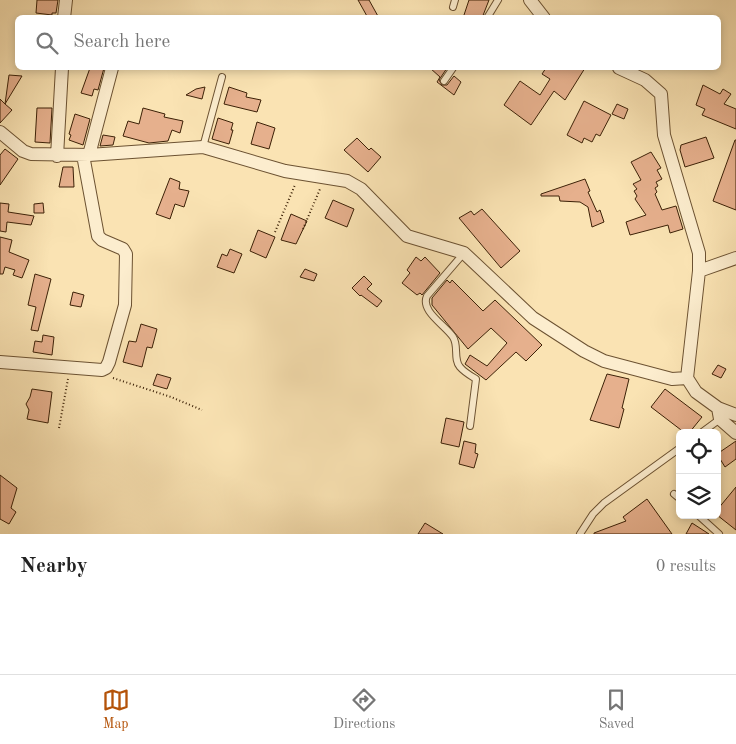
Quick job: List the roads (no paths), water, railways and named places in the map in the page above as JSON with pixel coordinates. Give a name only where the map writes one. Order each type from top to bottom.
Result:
[{"type":"street","points":[[64,15],[66,0]]},
{"type":"street","points":[[530,0],[542,15]]},
{"type":"street","points":[[57,156],[62,70]]},
{"type":"street","points":[[0,362],[102,370],[106,368],[125,305],[126,254],[123,249],[102,240],[98,236],[86,155],[111,70]]},
{"type":"street","points":[[623,70],[645,80],[661,94],[664,135],[699,253],[699,271],[687,378],[696,392],[736,433]]},
{"type":"street","points":[[0,132],[23,151],[32,154],[57,156],[86,155],[203,147],[285,171],[347,181],[361,189],[407,236],[464,254],[533,318],[584,351],[604,360],[672,378],[687,378]]},
{"type":"street","points":[[699,271],[736,258]]},
{"type":"street","points":[[719,414],[736,415]]},
{"type":"lane","points":[[488,15],[498,0]]},
{"type":"lane","points":[[444,81],[452,70]]},
{"type":"lane","points":[[203,147],[222,77]]},
{"type":"lane","points":[[464,254],[427,296],[425,301],[426,308],[454,338],[456,360],[460,367],[476,379],[470,426]]},
{"type":"lane","points":[[705,429],[719,414]]},
{"type":"lane","points":[[580,534],[593,514],[604,503],[676,451]]},
{"type":"lane","points":[[702,519],[719,534]]}]
